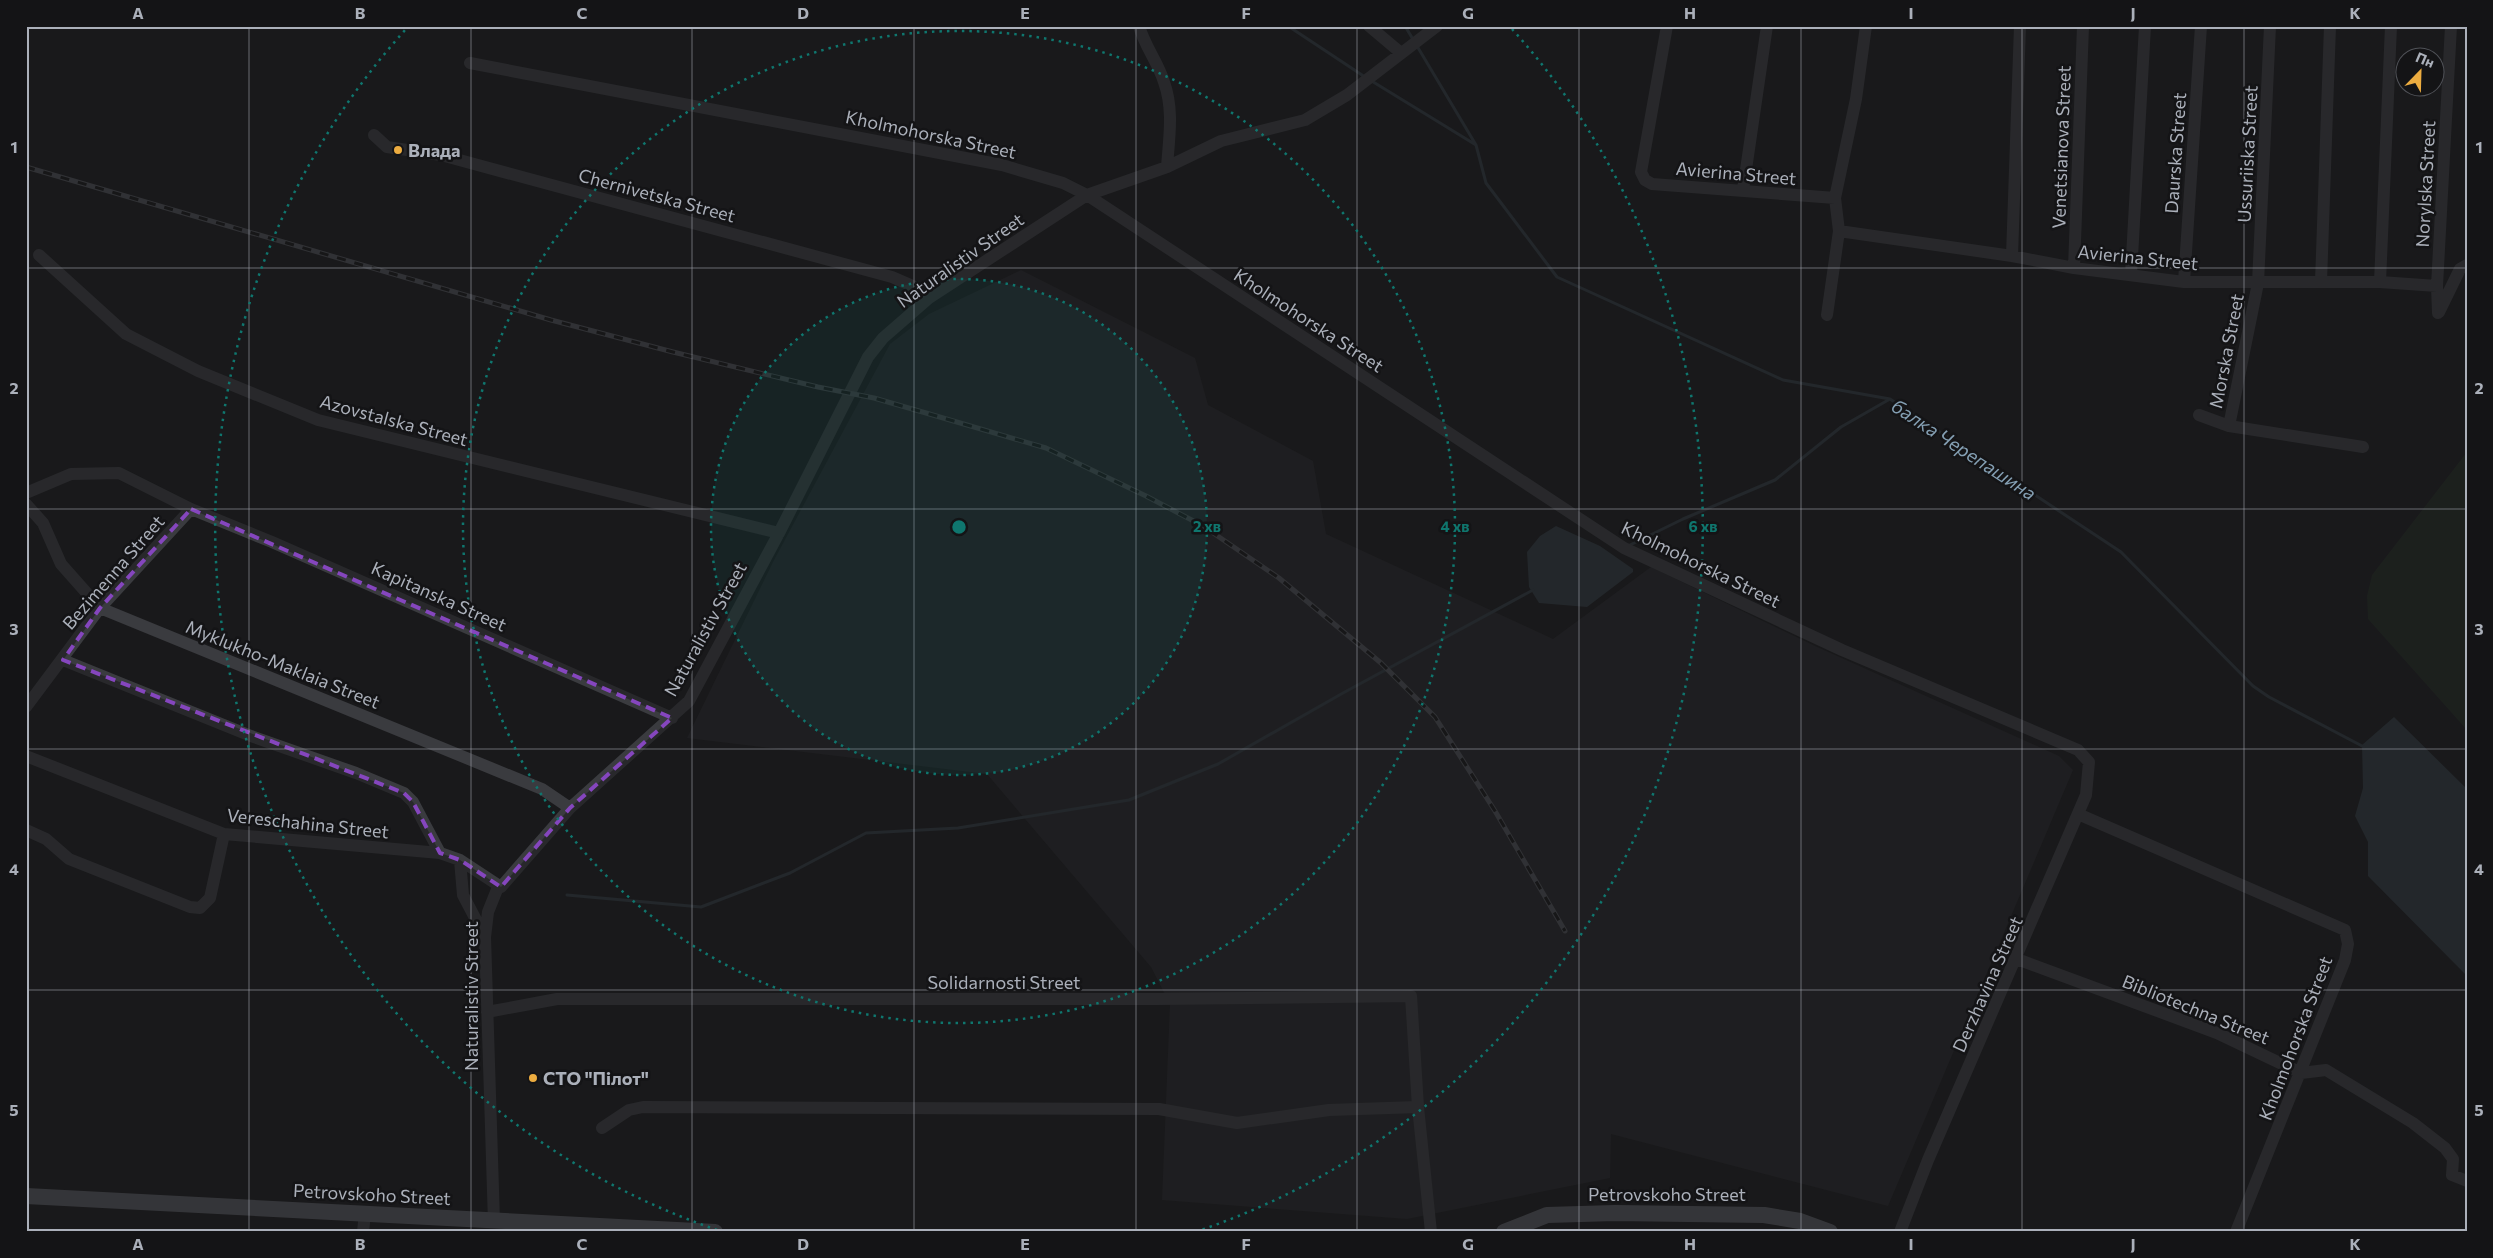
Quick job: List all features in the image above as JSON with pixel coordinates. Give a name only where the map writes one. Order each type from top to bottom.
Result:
[{"type":"main road","name":"Petrovskoho Street","points":[[26,1196],[365,1213],[494,1222],[715,1232]]},
{"type":"main road","name":"Petrovskoho Street","points":[[1504,1232],[1547,1215],[1615,1213],[1764,1215],[1788,1218],[1830,1232]]},
{"type":"street","points":[[1139,26],[1144,44],[1157,65],[1169,98],[1171,117],[1167,167]]},
{"type":"street","points":[[1369,26],[1400,53]]},
{"type":"street","name":"Naturalistiv Street","points":[[494,1222],[485,937],[488,912],[498,887],[501,887],[570,808],[672,718],[688,701],[778,533],[868,358],[882,338],[930,298],[1087,195],[1167,167],[1221,141],[1305,120],[1347,95],[1437,26]]},
{"type":"street","name":"Avierina Street","points":[[1667,26],[1640,172],[1645,180],[1652,184],[1835,198]]},
{"type":"street","points":[[1743,190],[1767,26]]},
{"type":"street","points":[[1827,315],[1839,231],[1835,198],[1856,99],[1866,26]]},
{"type":"street","points":[[2012,256],[2020,26]]},
{"type":"street","name":"Venetsianova Street","points":[[2074,268],[2084,26]]},
{"type":"street","name":"Daurska Street","points":[[2132,275],[2145,26]]},
{"type":"street","name":"Daurska Street","points":[[2184,282],[2202,26]]},
{"type":"street","name":"Ussuriiska Street","points":[[2258,283],[2270,26]]},
{"type":"street","points":[[2321,282],[2330,26]]},
{"type":"street","points":[[2380,282],[2391,26]]},
{"type":"street","name":"Norylska Street","points":[[2452,26],[2436,286],[2438,313],[2460,269],[2467,266]]},
{"type":"street","name":"Kholmohorska Street","points":[[470,62],[1002,165],[1063,183],[1087,195],[1624,548],[1842,650],[2078,750]]},
{"type":"street","name":"Chernivetska Street","points":[[374,135],[386,147],[441,155],[892,278],[915,287],[930,298]]},
{"type":"street","name":"Avierina Street","points":[[1839,231],[2012,256],[2074,268],[2184,282],[2380,282],[2436,286]]},
{"type":"street","name":"Azovstalska Street","points":[[39,255],[126,334],[198,370],[318,420],[778,533]]},
{"type":"street","name":"Morska Street","points":[[2229,426],[2258,283]]},
{"type":"street","name":"Morska Street","points":[[2199,415],[2229,426],[2363,447]]},
{"type":"street","name":"Kapitanska Street","points":[[26,493],[71,474],[119,473],[191,510],[272,542],[672,718]]},
{"type":"street","name":"Myklukho-Maklaia Street","points":[[26,504],[43,523],[61,564],[100,608],[542,788],[570,808]]},
{"type":"street","name":"Bezimenna Street","points":[[26,707],[100,608],[191,510]]},
{"type":"street","points":[[62,660],[251,736],[356,774],[404,794],[413,802],[440,853]]},
{"type":"street","name":"Derzhavina Street","points":[[1900,1232],[1928,1160],[2017,959],[2086,796],[2089,762],[2078,750]]},
{"type":"street","name":"Vereschahina Street","points":[[26,756],[224,834],[440,853],[460,860],[501,887]]},
{"type":"street","name":"Kholmohorska Street","points":[[2078,814],[2345,930],[2348,944],[2345,960],[2236,1232]]},
{"type":"street","points":[[26,830],[46,839],[70,859],[93,870],[200,908],[210,898],[224,834]]},
{"type":"street","points":[[460,860],[463,895],[485,937]]},
{"type":"street","name":"Bibliotechna Street","points":[[2017,959],[2217,1033],[2301,1073]]},
{"type":"street","name":"Solidarnosti Street","points":[[487,1012],[557,999],[1157,999],[1411,996],[1418,1107],[1431,1232]]},
{"type":"street","points":[[2301,1073],[2326,1070],[2413,1123],[2445,1148],[2453,1159],[2452,1174],[2467,1181]]},
{"type":"street","points":[[602,1128],[629,1110],[643,1107],[1159,1109],[1238,1122],[1329,1110],[1418,1107]]},
{"type":"street","points":[[363,1232],[365,1213]]},
{"type":"highlighted area","points":[[191,509],[672,718],[570,808],[501,887],[460,860],[440,853],[413,802],[404,793],[63,660],[100,608]]},
{"type":"shaded area","points":[[1021,270],[1195,358],[1208,405],[1313,461],[1326,534],[1553,639],[1651,567],[1815,646],[2059,756],[2073,770],[1888,1206],[1611,1134],[1610,1178],[1407,1219],[1162,1200],[1170,1004],[1151,967],[987,774],[687,738],[773,562],[890,344],[929,314]]},
{"type":"shaded area","points":[[2467,452],[2467,730],[2368,619],[2367,596],[2372,575]]},
{"type":"shaded area","points":[[1556,526],[1600,546],[1633,569],[1633,572],[1587,607],[1539,603],[1529,587],[1527,552],[1540,536]]},
{"type":"shaded area","points":[[2394,717],[2467,789],[2467,976],[2368,876],[2368,842],[2355,816],[2363,788],[2362,745]]},
{"type":"waterway","points":[[1288,26],[1365,77]]},
{"type":"waterway","name":"балка Черепашина","points":[[1405,26],[1414,41]]},
{"type":"waterway","name":"балка Черепашина","points":[[1417,46],[1476,145],[1486,183],[1557,277],[1783,380],[1890,399],[2121,552],[2253,686],[2269,697],[2364,747]]},
{"type":"waterway","points":[[1370,80],[1476,145]]},
{"type":"waterway","points":[[1630,545],[1683,519],[1775,480],[1841,427],[1890,399]]},
{"type":"waterway","points":[[567,895],[701,907],[790,873],[866,833],[958,828],[1129,800],[1218,764],[1343,693],[1533,590]]},
{"type":"railway","points":[[26,167],[551,320],[673,352],[818,387],[874,398],[1046,448],[1146,496],[1203,526],[1279,578],[1381,663],[1435,717],[1495,811],[1565,931]]},
{"type":"place","name":"Влада","points":[[398,150]]},
{"type":"place","name":"СТО \"Пілот\"","points":[[533,1078]]}]
